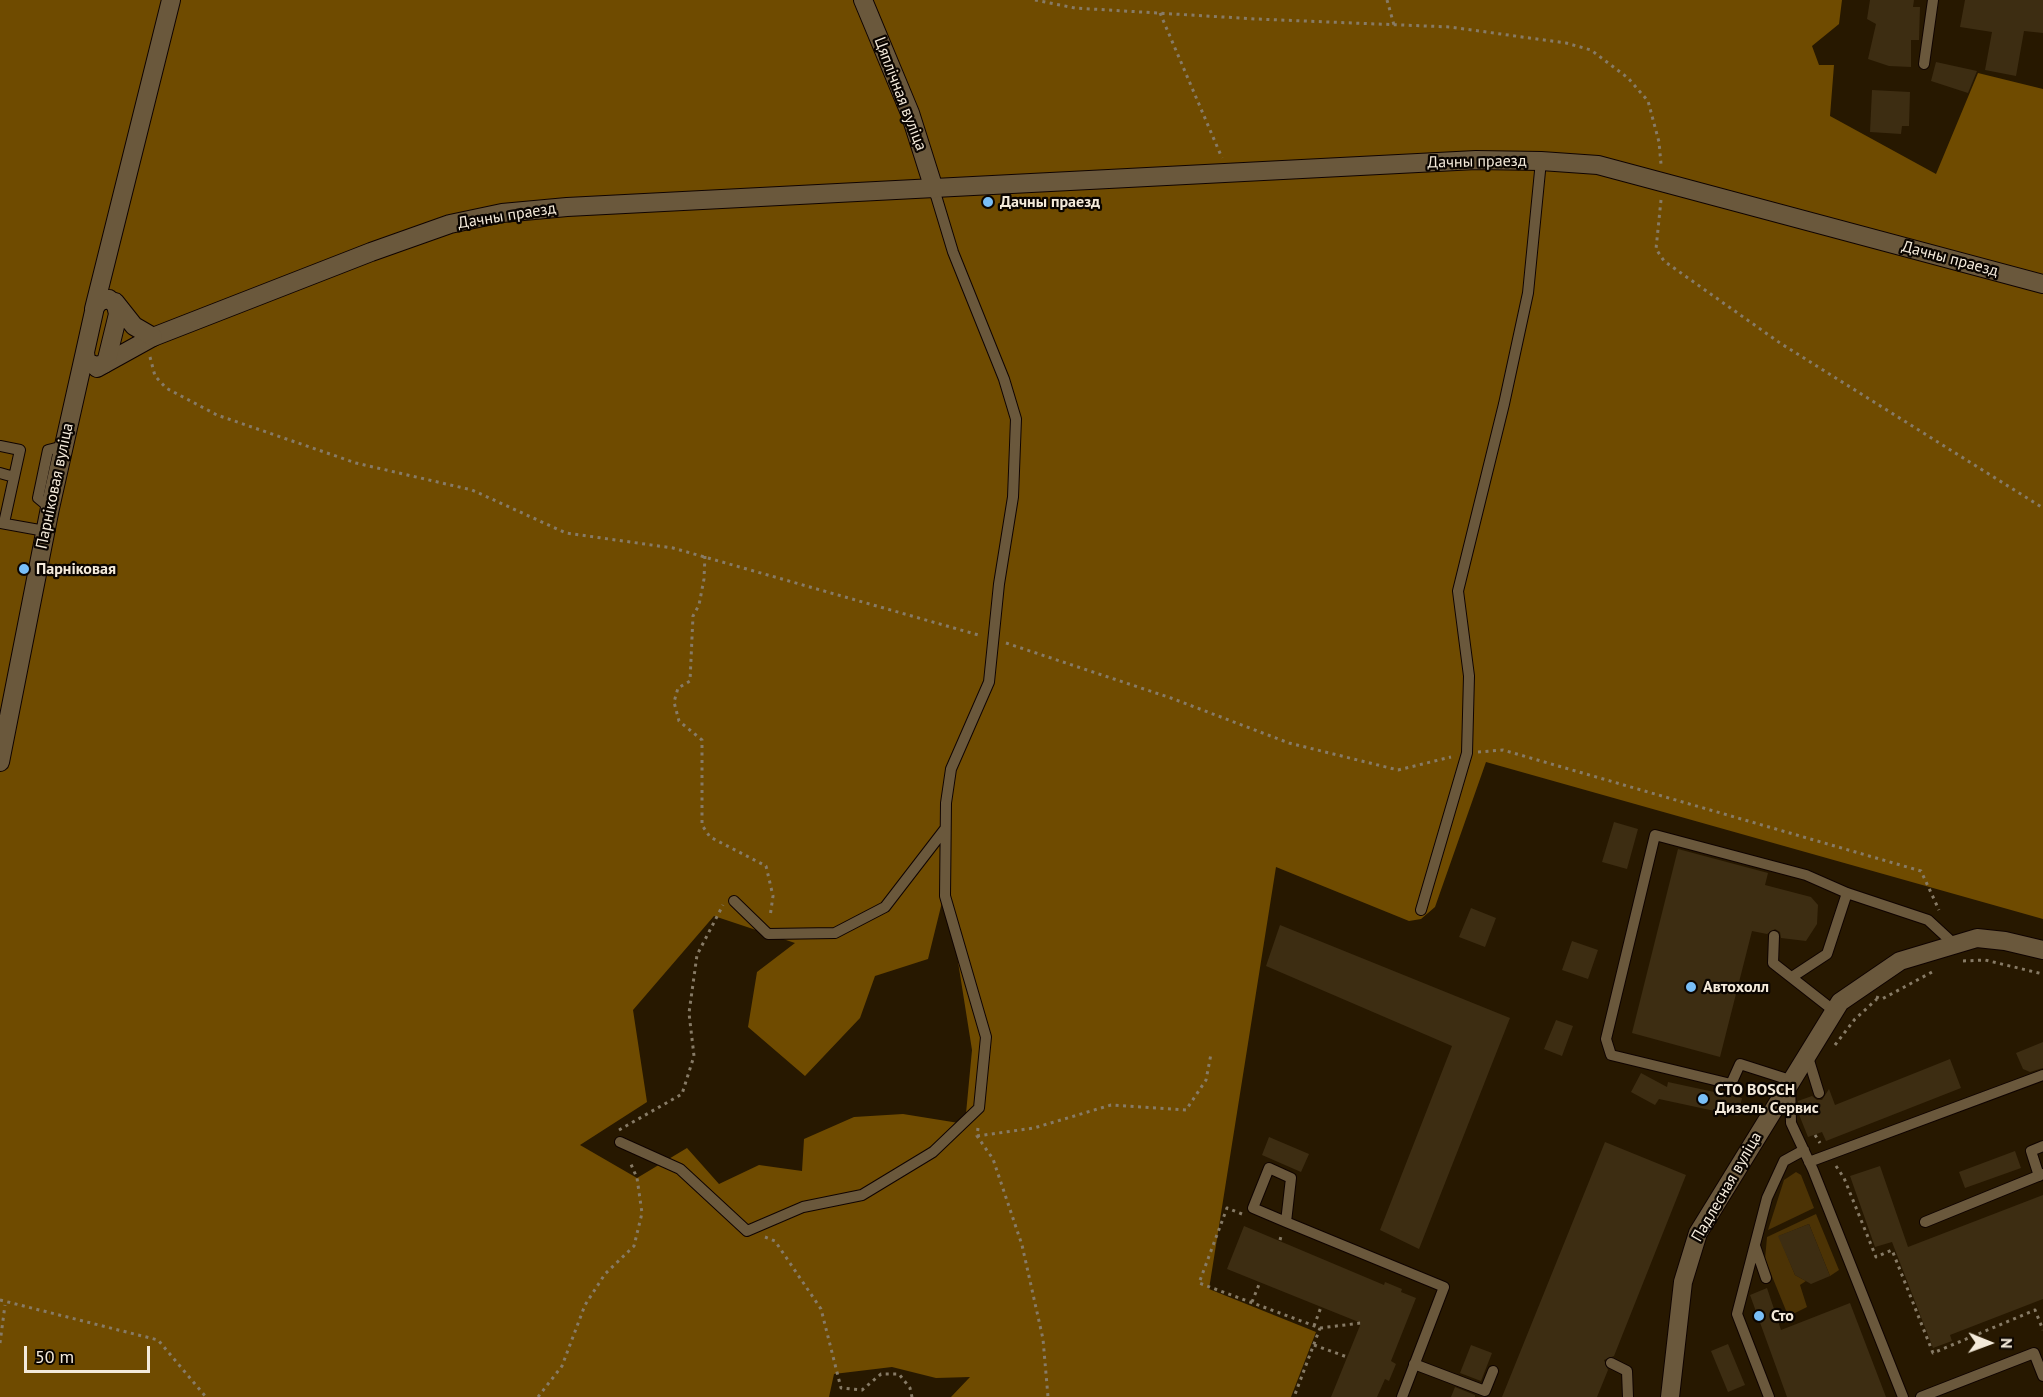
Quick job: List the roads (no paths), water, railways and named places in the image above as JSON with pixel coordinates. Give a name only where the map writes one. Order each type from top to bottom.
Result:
[{"type":"street","points":[[94,309],[171,0]]},
{"type":"street","name":"Цяплічная вуліца","points":[[863,0],[910,113],[934,189]]},
{"type":"street","name":"Дачны праезд","points":[[75,394],[89,375],[104,364],[150,339],[381,248],[450,224],[482,217],[567,207],[1476,160],[1540,161],[1598,165],[2043,284]]},
{"type":"street","points":[[85,352],[86,360],[91,365],[104,364],[116,325],[118,310],[108,284],[105,259]]},
{"type":"street","points":[[94,309],[104,299],[116,305],[134,326],[150,339]]},
{"type":"street","name":"Парніковая вуліца","points":[[0,762],[45,531],[94,309]]},
{"type":"street","name":"Падлесная вуліца","points":[[1670,1397],[1683,1282],[1698,1233],[1790,1080],[1817,1047],[1833,1010],[1859,987],[1900,961],[1957,955],[1977,938],[2005,940],[2043,950]]},
{"type":"lane","points":[[1924,64],[1933,0]]},
{"type":"lane","points":[[1421,910],[1467,753],[1469,676],[1458,591],[1504,404],[1527,293],[1540,161]]},
{"type":"lane","points":[[620,1142],[680,1169],[747,1231],[803,1208],[862,1195],[933,1152],[979,1108],[986,1037],[945,897],[945,830],[951,769],[989,682],[999,584],[1013,497],[1016,419],[1004,379],[953,252],[934,189]]},
{"type":"lane","points":[[0,446],[20,450],[2,523],[45,531]]},
{"type":"lane","points":[[0,473],[14,477]]},
{"type":"lane","points":[[734,901],[768,934],[835,933],[885,907],[945,830]]},
{"type":"lane","points":[[1903,1397],[1809,1162],[1791,1124],[1790,1080],[1740,1064],[1731,1084],[1611,1055],[1606,1039],[1655,835],[1806,875],[1847,893],[1928,920],[1957,955]]},
{"type":"lane","points":[[1792,977],[1827,954],[1847,893]]},
{"type":"lane","points":[[1774,936],[1773,963],[1833,1010]]},
{"type":"lane","points":[[1817,1047],[1819,1093]]},
{"type":"lane","points":[[1809,1162],[2043,1075]]},
{"type":"lane","points":[[1925,1222],[2041,1175],[2031,1151],[2043,1146]]},
{"type":"lane","points":[[1769,1397],[1737,1314],[1767,1198],[1784,1161],[1804,1150]]},
{"type":"lane","points":[[1285,1227],[1291,1178],[1269,1168],[1253,1208],[1285,1227],[1444,1287],[1402,1397]]},
{"type":"lane","points":[[1755,1245],[1766,1278]]},
{"type":"lane","points":[[1921,1397],[2034,1353],[2043,1376]]},
{"type":"lane","points":[[1414,1364],[1485,1391],[1493,1371]]},
{"type":"lane","points":[[1611,1364],[1627,1371],[1628,1397]]},
{"type":"place","name":"Дачны праезд","points":[[988,202]]},
{"type":"place","name":"Парніковая","points":[[24,569]]},
{"type":"place","name":"Автохолл","points":[[1691,987]]},
{"type":"place","name":"СТО BOSCH Дизель Сервис","points":[[1703,1099]]},
{"type":"place","name":"Сто","points":[[1759,1316]]}]
